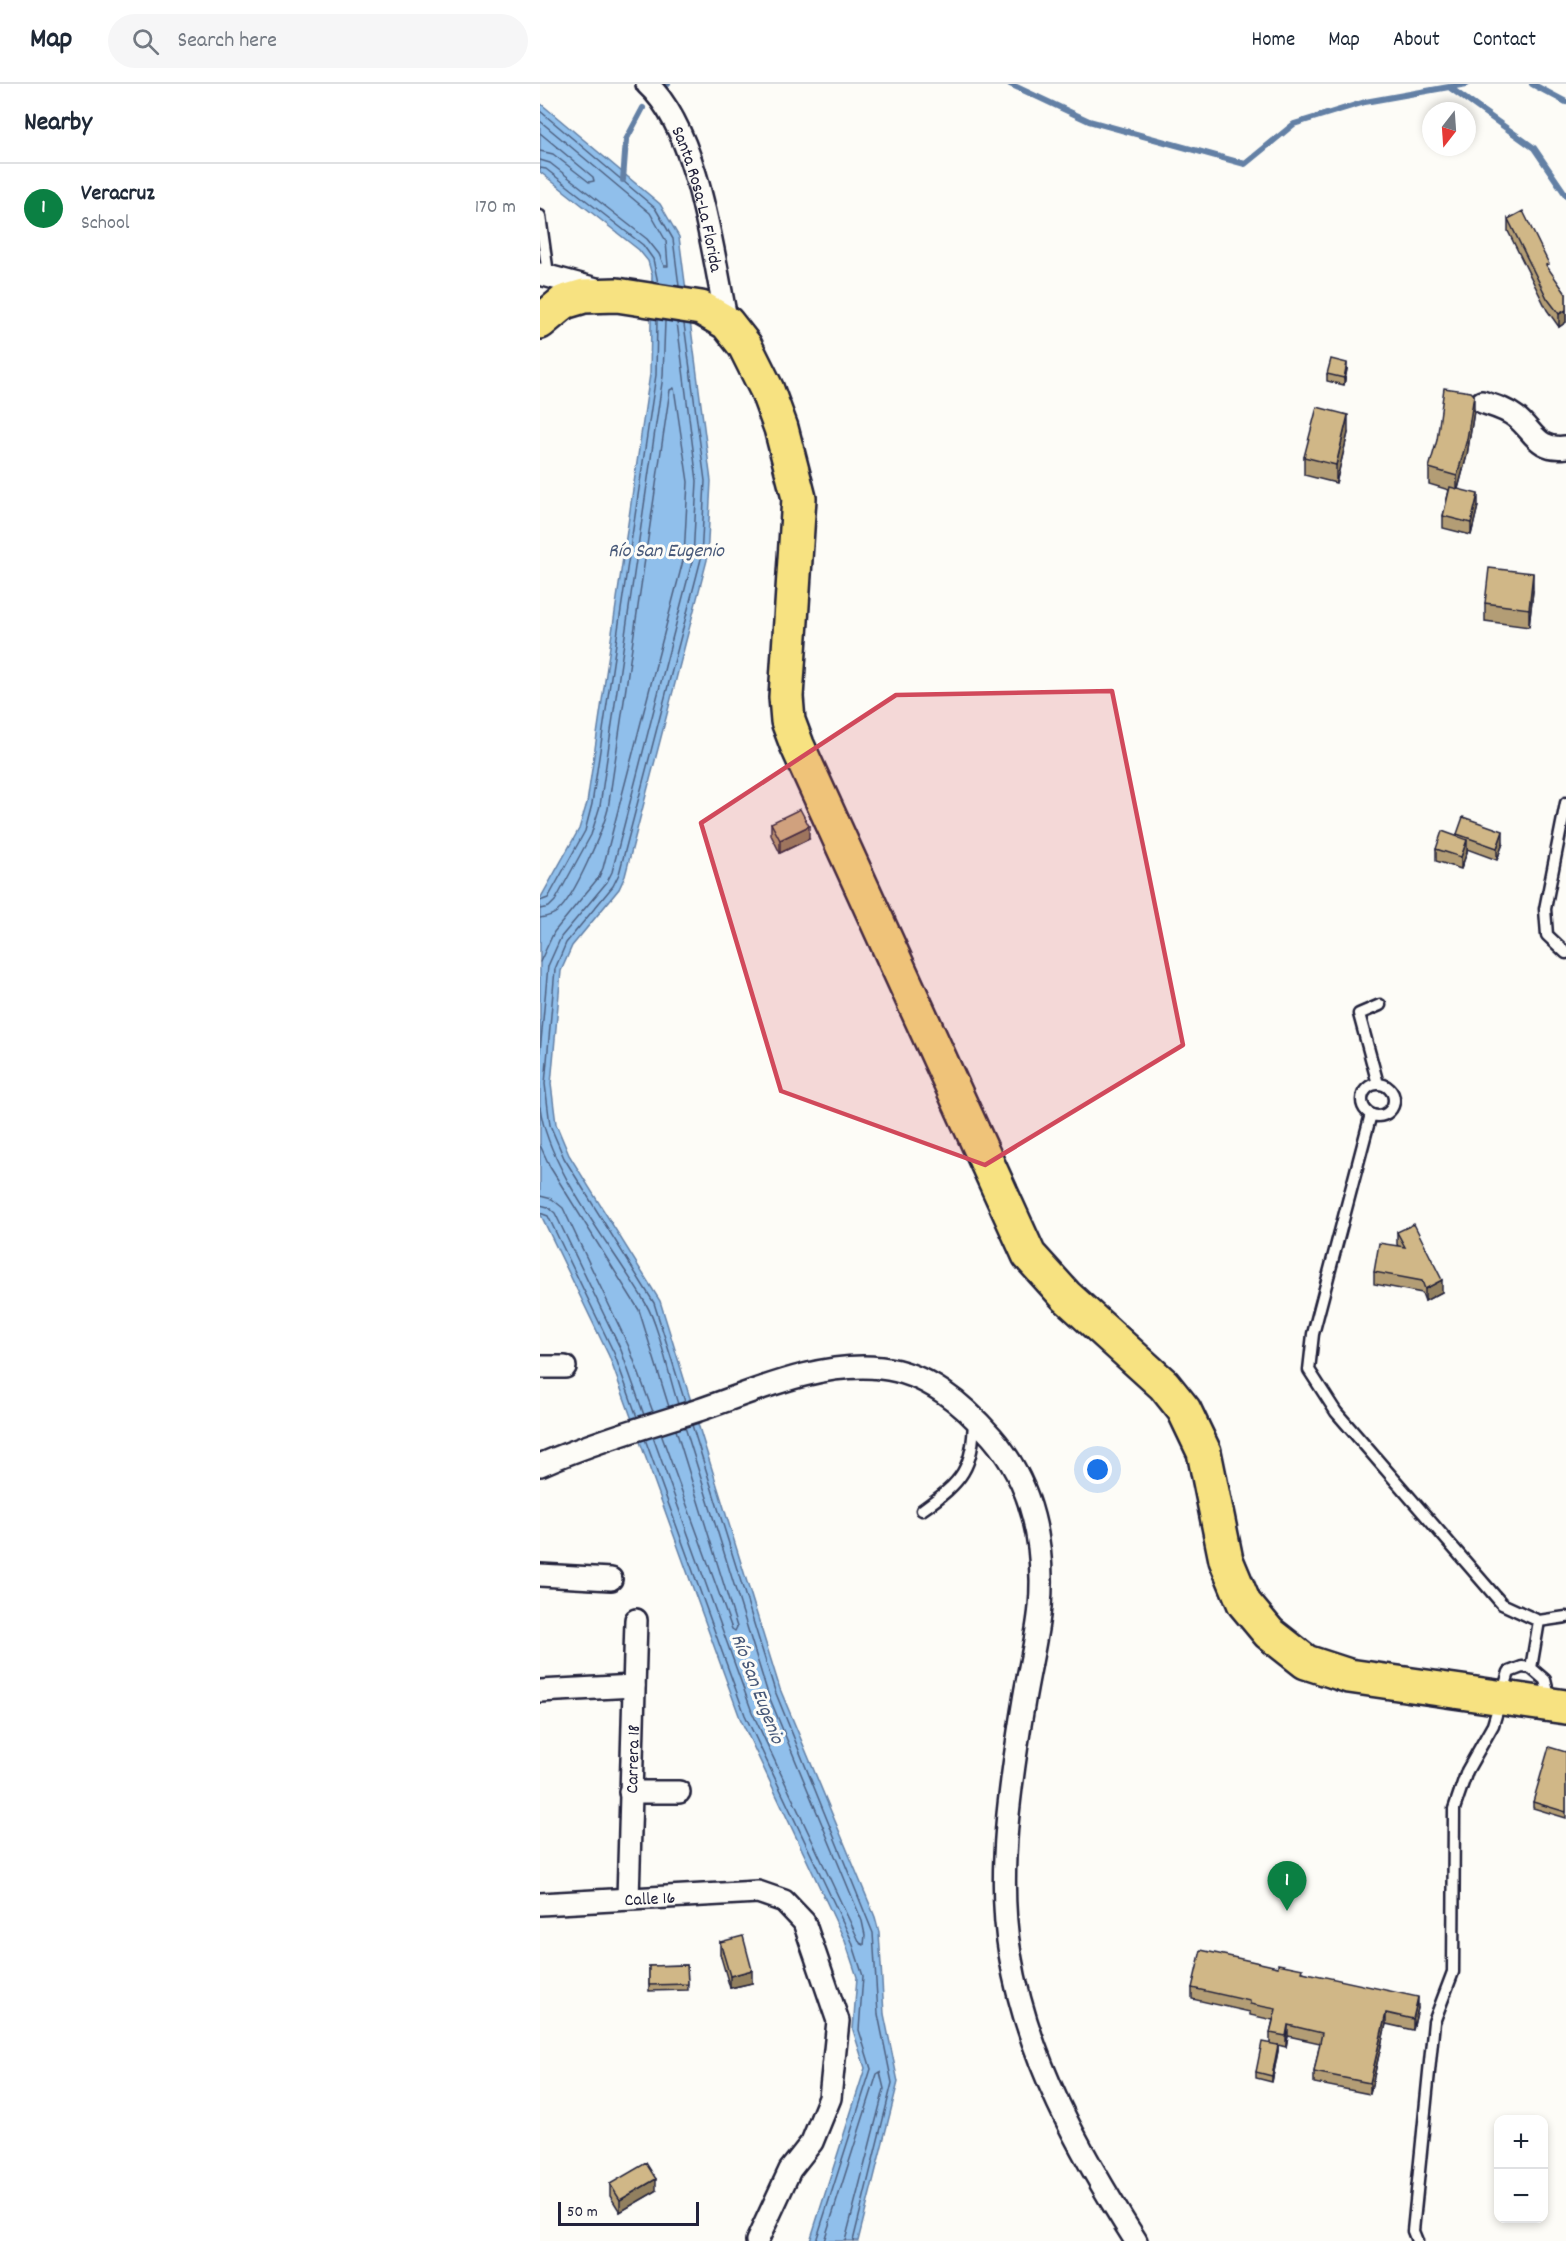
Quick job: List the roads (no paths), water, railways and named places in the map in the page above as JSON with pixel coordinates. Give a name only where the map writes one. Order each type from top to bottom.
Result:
[{"type":"main road","points":[[540,322],[564,302],[584,296],[625,296],[714,316],[745,346],[767,390],[781,428],[799,498],[786,697],[788,721],[797,745],[1029,1255],[1066,1296],[1164,1385],[1184,1410],[1204,1452],[1226,1560],[1236,1588],[1269,1632],[1306,1662],[1349,1676],[1558,1706]]},
{"type":"street","name":"Santa Rosa-La Florida","points":[[647,84],[664,104],[694,173],[714,316]]},
{"type":"street","points":[[544,274],[625,296]]},
{"type":"street","points":[[1482,402],[1503,409],[1518,418],[1536,441],[1559,448],[1566,447]]},
{"type":"street","points":[[540,1367],[565,1367]]},
{"type":"street","points":[[540,1465],[586,1446],[767,1387],[834,1369],[882,1368],[924,1381],[950,1395],[974,1416],[998,1444],[1024,1485],[1035,1520],[1041,1569],[1040,1608],[1011,1783],[1005,1870],[1009,1953],[1028,2029],[1041,2067],[1084,2155],[1136,2241]]},
{"type":"street","points":[[540,1575],[611,1579]]},
{"type":"street","name":"Carrera 18","points":[[628,1899],[636,1620]]},
{"type":"street","points":[[540,1691],[634,1686]]},
{"type":"street","points":[[630,1792],[678,1792]]},
{"type":"street","name":"Calle 16","points":[[540,1904],[758,1892],[784,1901],[804,1922],[838,2021],[830,2097],[812,2142],[790,2170],[757,2241]]},
{"type":"lane","points":[[540,216],[544,274]]},
{"type":"lane","points":[[1566,803],[1545,909],[1547,935],[1566,953]]},
{"type":"lane","points":[[1378,1084],[1359,1014],[1380,1005]]},
{"type":"lane","points":[[1378,1084],[1390,1089],[1394,1101],[1389,1112],[1377,1116],[1371,1114],[1363,1105],[1363,1093],[1372,1085],[1378,1084]]},
{"type":"lane","points":[[1371,1114],[1312,1334],[1309,1370],[1336,1412],[1502,1604],[1539,1621],[1566,1617]]},
{"type":"lane","points":[[922,1510],[952,1490],[969,1463],[974,1416]]},
{"type":"lane","points":[[1531,1668],[1539,1621]]},
{"type":"lane","points":[[1417,2241],[1413,2231],[1434,2022],[1453,1972],[1454,1809],[1467,1771],[1493,1725],[1509,1672],[1522,1667],[1531,1668],[1545,1680],[1558,1706]]},
{"type":"water","name":"Río San Eugenio","points":[[540,103],[660,204],[679,237],[711,481],[707,560],[625,876],[619,889],[572,946],[561,971],[551,1084],[556,1124],[569,1155],[660,1301],[780,1689],[875,1917],[879,1932],[884,2014],[898,2082],[858,2241],[810,2241],[865,2068],[853,2030],[857,1977],[845,1941],[740,1718],[609,1356],[540,1213],[540,899],[579,829],[587,803],[650,374],[652,275],[648,261],[639,250],[540,172]]},
{"type":"waterway","points":[[1010,84],[1089,121],[1245,164],[1294,124],[1365,102],[1449,87],[1534,148],[1566,195]]},
{"type":"waterway","points":[[1449,87],[1467,84]]},
{"type":"waterway","points":[[1532,84],[1566,102]]},
{"type":"waterway","points":[[623,180],[626,140],[643,108]]},
{"type":"place","name":"Veracruz","points":[[1287,1911]]}]
